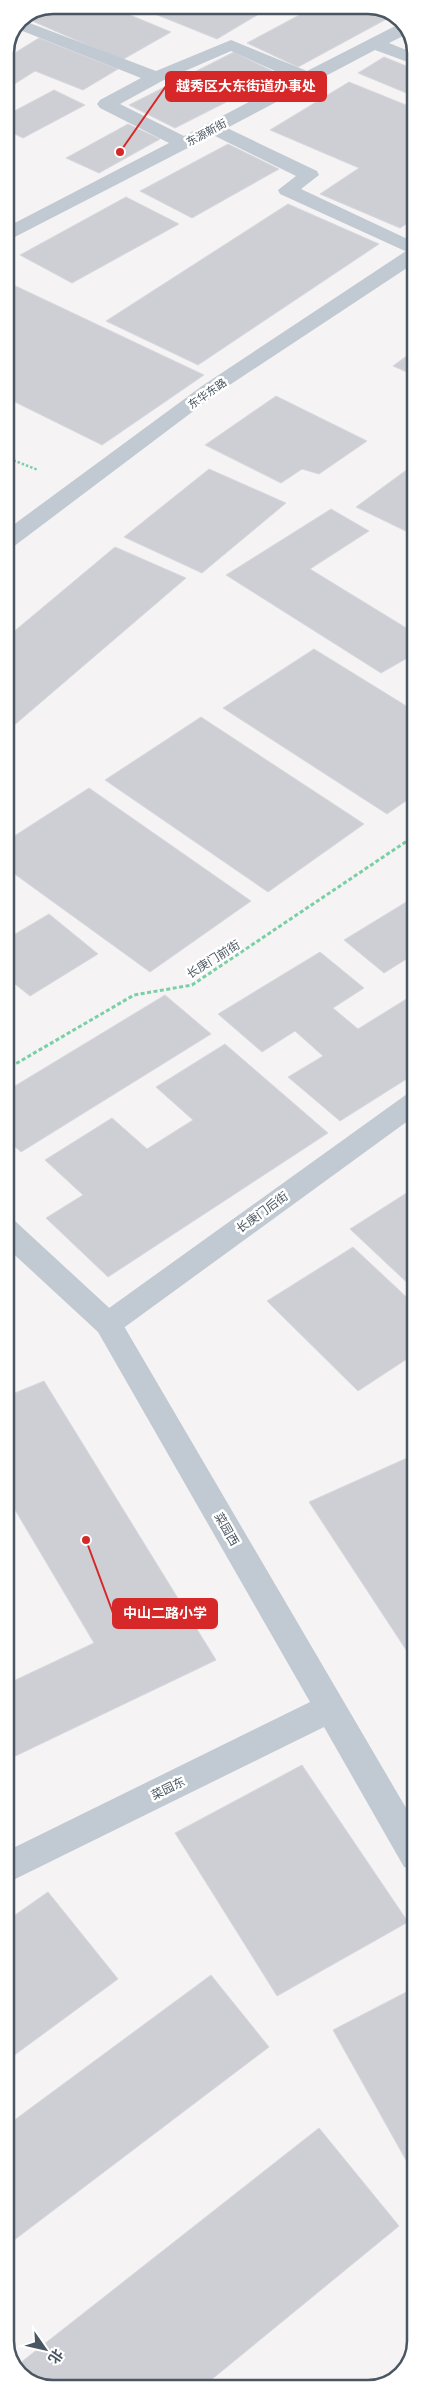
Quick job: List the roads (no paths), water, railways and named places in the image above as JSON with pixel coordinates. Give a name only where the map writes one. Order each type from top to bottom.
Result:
[{"type":"street","points":[[25,26],[156,77]]},
{"type":"street","name":"东源新街","points":[[14,231],[400,30]]},
{"type":"street","points":[[375,44],[407,56]]},
{"type":"street","points":[[184,143],[106,104],[156,77],[230,45],[307,78]]},
{"type":"street","points":[[213,128],[310,175],[287,190],[407,248]]},
{"type":"street","name":"东华东路","points":[[14,535],[209,390],[407,258]]},
{"type":"street","name":"长庚门后街","points":[[108,1324],[407,1108]]},
{"type":"street","name":"菜园西","points":[[14,1237],[108,1324],[407,1841]]},
{"type":"street","name":"菜园东","points":[[14,1864],[330,1708]]},
{"type":"place","name":"越秀区大东街道办事处","points":[[120,152]]},
{"type":"place","name":"中山二路小学","points":[[86,1540]]}]
